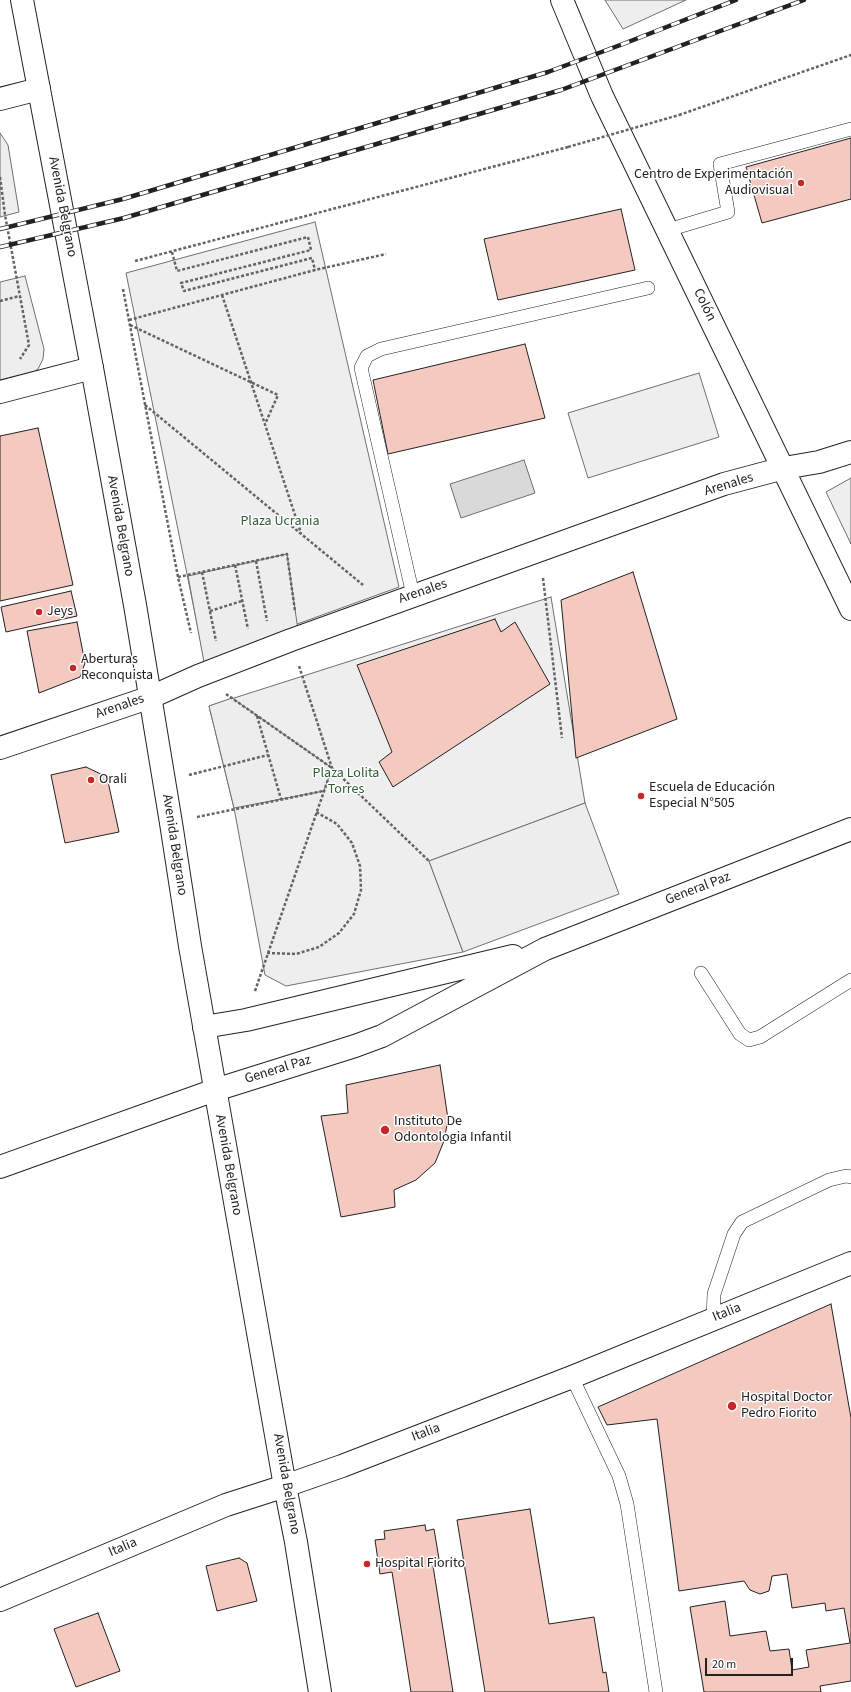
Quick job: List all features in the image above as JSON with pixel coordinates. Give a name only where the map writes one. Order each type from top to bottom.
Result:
[{"type":"street","name":"Avenida Belgrano","points":[[22,0],[92,368],[151,697],[204,1027],[296,1542],[320,1692]]},
{"type":"street","name":"Colón","points":[[562,0],[602,96],[851,608]]},
{"type":"street","points":[[0,99],[39,89]]},
{"type":"street","points":[[0,392],[92,368]]},
{"type":"street","name":"Arenales","points":[[0,748],[151,697],[198,676],[387,604],[724,484],[784,468],[819,462],[851,452]]},
{"type":"street","name":"General Paz","points":[[0,1167],[215,1090],[355,1046],[382,1036],[545,949],[851,829]]},
{"type":"street","name":"General Paz","points":[[204,1027],[246,1020],[545,949]]},
{"type":"street","name":"Italia","points":[[0,1600],[226,1506],[342,1466],[572,1377],[851,1263]]},
{"type":"lane","points":[[668,230],[728,212],[720,164],[851,129]]},
{"type":"lane","points":[[413,596],[361,368],[367,356],[380,349],[648,288]]},
{"type":"lane","points":[[701,973],[740,1034],[749,1040],[760,1037],[851,980]]},
{"type":"lane","points":[[713,1319],[714,1294],[734,1234],[742,1222],[829,1180],[846,1176],[851,1177]]},
{"type":"lane","points":[[572,1377],[619,1476],[627,1504],[656,1692]]},
{"type":"path","points":[[135,261],[568,147],[679,115],[851,55]]},
{"type":"path","points":[[0,177],[5,215],[29,346],[18,363]]},
{"type":"path","points":[[172,252],[177,271],[308,237],[311,250],[182,284],[184,292],[312,258],[315,270]]},
{"type":"path","points":[[129,320],[315,270],[386,254]]},
{"type":"path","points":[[124,289],[178,577],[191,633]]},
{"type":"path","points":[[222,295],[301,534]]},
{"type":"path","points":[[0,301],[19,296]]},
{"type":"path","points":[[130,324],[278,396],[265,424]]},
{"type":"path","points":[[145,405],[387,604]]},
{"type":"path","points":[[539,551],[562,738]]},
{"type":"path","points":[[178,577],[287,554],[279,645]]},
{"type":"path","points":[[246,1020],[267,953],[332,768],[279,645],[256,560]]},
{"type":"path","points":[[235,565],[242,601],[279,645]]},
{"type":"path","points":[[202,572],[221,667]]},
{"type":"path","points":[[210,610],[242,601]]},
{"type":"path","points":[[198,676],[332,768],[429,861]]},
{"type":"path","points":[[257,716],[280,799]]},
{"type":"path","points":[[164,781],[268,755]]},
{"type":"path","points":[[171,824],[324,790]]},
{"type":"path","points":[[267,953],[296,954],[319,947],[339,933],[354,914],[361,890],[360,866],[352,843],[337,824],[316,812]]},
{"type":"green space","points":[[605,0],[686,0],[623,29]]},
{"type":"green space","points":[[0,133],[8,145],[19,212],[0,217]]},
{"type":"green space","name":"Plaza Ucrania","points":[[315,222],[399,587],[204,658],[126,273]]},
{"type":"green space","points":[[25,276],[44,349],[43,359],[38,369],[28,376],[0,384],[0,282]]},
{"type":"green space","points":[[699,373],[719,437],[588,478],[568,413]]},
{"type":"green space","points":[[851,478],[851,544],[826,492]]},
{"type":"green space","name":"Plaza Lolita Torres","points":[[551,597],[585,803],[429,861],[463,952],[286,986],[265,975],[234,808],[209,706]]},
{"type":"shaded area","points":[[524,460],[535,493],[461,518],[450,484]]},
{"type":"shaded area","points":[[287,554],[299,637],[206,673],[188,576]]},
{"type":"shaded area","points":[[232,698],[332,768],[324,791],[234,808],[209,706]]},
{"type":"shaded area","points":[[585,803],[619,894],[463,952],[429,861]]},
{"type":"building","name":"Centro de Experimentación Audiovisual","points":[[851,138],[851,199],[762,223],[746,167]]},
{"type":"building","points":[[621,209],[635,270],[498,300],[484,239]]},
{"type":"building","points":[[525,344],[545,418],[388,454],[373,380]]},
{"type":"building","points":[[38,428],[73,585],[0,601],[0,436]]},
{"type":"building","points":[[633,572],[677,719],[576,758],[561,600]]},
{"type":"building","name":"Jeys","points":[[71,591],[77,616],[6,632],[1,607]]},
{"type":"building","points":[[495,619],[501,632],[515,622],[550,684],[393,787],[379,762],[392,752],[357,665]]},
{"type":"building","points":[[77,622],[85,663],[80,677],[39,693],[27,631]]},
{"type":"building","points":[[86,767],[107,777],[119,832],[65,843],[51,775]]},
{"type":"building","name":"Instituto De Odontologia Infantil","points":[[440,1065],[448,1119],[444,1141],[435,1163],[416,1180],[394,1190],[395,1207],[341,1217],[321,1116],[348,1113],[346,1085]]},
{"type":"building","points":[[831,1304],[851,1418],[851,1681],[820,1686],[821,1692],[704,1692],[690,1607],[725,1601],[730,1636],[766,1631],[770,1651],[789,1649],[792,1670],[809,1667],[806,1650],[850,1643],[844,1608],[826,1611],[825,1603],[792,1608],[787,1574],[772,1576],[769,1591],[760,1594],[750,1590],[744,1581],[679,1591],[657,1419],[607,1425],[598,1407]]},
{"type":"building","points":[[530,1509],[549,1624],[594,1617],[603,1673],[606,1672],[609,1692],[485,1692],[457,1520]]},
{"type":"building","points":[[425,1525],[426,1531],[434,1529],[440,1565],[433,1566],[453,1692],[411,1692],[392,1572],[380,1574],[375,1540],[385,1539],[384,1531]]},
{"type":"building","points":[[239,1558],[247,1563],[257,1601],[217,1611],[206,1566]]},
{"type":"building","points":[[98,1613],[120,1671],[76,1687],[54,1629]]},
{"type":"railway","points":[[0,229],[123,199],[548,72],[736,0]]},
{"type":"railway","points":[[0,247],[124,218],[561,90],[804,0]]},
{"type":"place","name":"Centro de Experimentación Audiovisual","points":[[801,183]]},
{"type":"place","name":"Jeys","points":[[39,612]]},
{"type":"place","name":"Aberturas Reconquista","points":[[73,668]]},
{"type":"place","name":"Orali","points":[[91,780]]},
{"type":"place","name":"Escuela de Educación Especial N°505","points":[[641,796]]},
{"type":"place","name":"Instituto De Odontologia Infantil","points":[[385,1130]]},
{"type":"place","name":"Hospital Doctor Pedro Fiorito","points":[[732,1406]]},
{"type":"place","name":"Hospital Fiorito","points":[[367,1564]]}]
